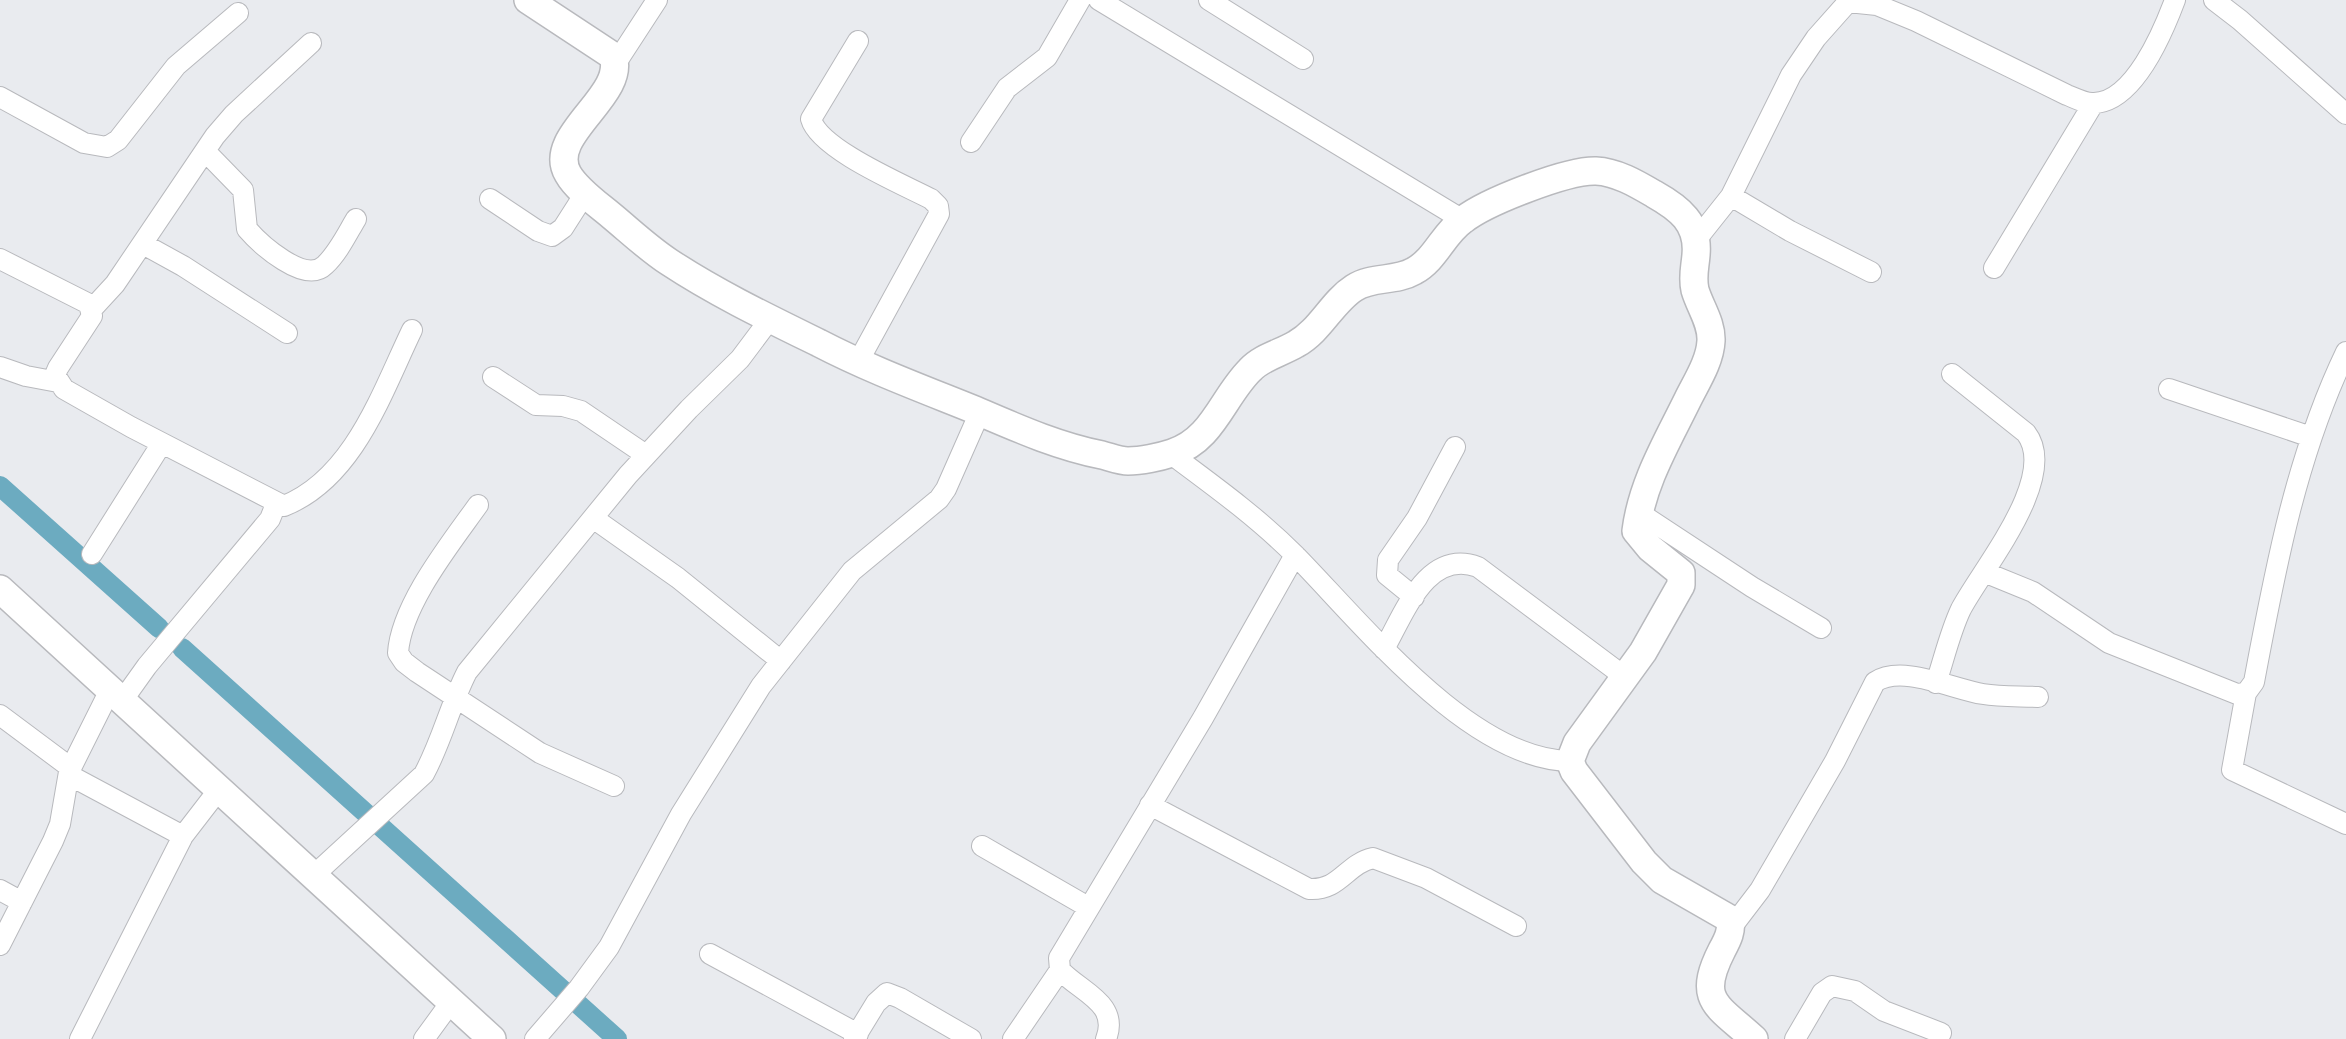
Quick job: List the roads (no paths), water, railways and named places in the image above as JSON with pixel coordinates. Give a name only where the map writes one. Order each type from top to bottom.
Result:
[{"type":"street","points":[[528,0],[605,49],[616,63]]},
{"type":"street","points":[[657,0],[616,63],[608,87],[586,114],[566,148],[563,159],[566,171],[586,192],[666,260],[771,319],[858,362],[1047,441],[1128,461],[1171,454],[1195,443],[1213,424],[1253,366],[1298,344],[1354,288],[1376,280],[1400,277],[1415,271],[1430,260],[1446,237],[1463,220],[1494,203],[1566,175],[1596,171],[1620,176],[1678,209],[1693,226],[1696,240],[1692,273],[1694,287],[1711,328],[1711,345],[1704,366],[1650,476],[1638,512],[1636,531],[1640,539],[1681,573],[1681,585],[1671,607],[1625,677],[1577,743],[1570,761],[1574,771],[1644,862],[1678,891],[1722,912],[1730,919],[1731,928]]},
{"type":"street","points":[[971,142],[1007,88],[1047,57],[1080,0]]},
{"type":"street","points":[[1100,0],[1463,220]]},
{"type":"street","points":[[1209,0],[1303,59]]},
{"type":"street","points":[[1696,240],[1731,196],[1791,75],[1816,38],[1847,1],[1877,5],[1916,21],[2058,91],[2093,104],[2109,100],[2125,89],[2142,69],[2175,0]]},
{"type":"street","points":[[2214,0],[2346,114]]},
{"type":"street","points":[[0,97],[84,143],[107,147],[118,140],[176,66],[238,13]]},
{"type":"street","points":[[858,41],[811,119],[813,127],[820,136],[847,155],[931,199],[938,206],[939,214],[858,362]]},
{"type":"street","points":[[92,309],[115,284],[205,151],[234,114],[311,43]]},
{"type":"street","points":[[1994,267],[2093,104]]},
{"type":"street","points":[[205,151],[243,190],[248,229],[273,254],[288,263],[310,270],[325,266],[356,219]]},
{"type":"street","points":[[490,199],[538,231],[552,236],[563,228],[586,192]]},
{"type":"street","points":[[1731,196],[1790,231],[1871,272]]},
{"type":"street","points":[[143,244],[183,266],[287,333]]},
{"type":"street","points":[[0,259],[89,303],[92,309],[92,316],[57,368],[55,375],[64,388],[162,443],[276,504],[284,506],[294,502],[338,466],[369,418],[412,330]]},
{"type":"street","points":[[320,869],[424,774],[434,755],[455,696],[467,672],[646,455],[740,359],[771,319]]},
{"type":"street","points":[[2346,352],[2311,437],[2298,479],[2270,597],[2254,682],[2246,693],[2232,770],[2346,824]]},
{"type":"street","points":[[0,367],[26,376],[58,382]]},
{"type":"street","points":[[1936,683],[1961,610],[2028,495],[2035,455],[2034,443],[2026,433],[1952,374]]},
{"type":"street","points":[[493,377],[536,405],[563,406],[581,411],[646,455]]},
{"type":"street","points":[[2169,389],[2311,437]]},
{"type":"street","points":[[535,1039],[579,988],[609,947],[681,814],[761,687],[852,571],[939,499],[954,473],[980,412]]},
{"type":"street","points":[[92,554],[162,443]]},
{"type":"street","points":[[1414,597],[1388,574],[1388,560],[1417,518],[1455,447]]},
{"type":"street","points":[[1171,454],[1248,512],[1294,555],[1362,629],[1430,691],[1490,738],[1523,753],[1549,761],[1570,761]]},
{"type":"street","points":[[0,945],[57,833],[70,772],[116,695],[147,666],[270,519],[276,504]]},
{"type":"street","points":[[478,505],[426,580],[398,644],[398,653],[404,662],[540,753],[614,786]]},
{"type":"street","points":[[1638,512],[1752,587],[1821,627]]},
{"type":"street","points":[[593,518],[678,578],[781,661]]},
{"type":"street","points":[[1013,1039],[1060,970],[1059,958],[1294,555]]},
{"type":"street","points":[[1384,649],[1423,583],[1442,567],[1453,562],[1471,565],[1625,677]]},
{"type":"street","points":[[1984,572],[2033,592],[2109,643],[2237,694],[2246,693]]},
{"type":"street","points":[[0,589],[220,789],[320,869],[452,1002],[492,1039]]},
{"type":"street","points":[[1754,1039],[1715,1002],[1710,991],[1711,972],[1731,928],[1760,890],[1835,761],[1875,682],[1883,676],[1906,675],[1987,694],[2038,697]]},
{"type":"street","points":[[0,715],[70,772],[183,836]]},
{"type":"street","points":[[85,1037],[183,836],[220,789]]},
{"type":"street","points":[[1150,805],[1309,889],[1331,887],[1364,860],[1373,858],[1426,878],[1516,926]]},
{"type":"street","points":[[982,846],[1088,908]]},
{"type":"street","points":[[0,890],[22,902]]},
{"type":"street","points":[[710,954],[856,1036],[876,1003],[887,993],[900,998],[971,1039]]},
{"type":"street","points":[[1060,970],[1103,1005],[1110,1021],[1106,1039]]},
{"type":"street","points":[[1795,1039],[1822,993],[1832,986],[1855,991],[1884,1011],[1941,1033]]},
{"type":"street","points":[[424,1039],[452,1002]]},
{"type":"waterway","points":[[0,486],[159,628]]},
{"type":"waterway","points":[[182,648],[617,1039]]}]
